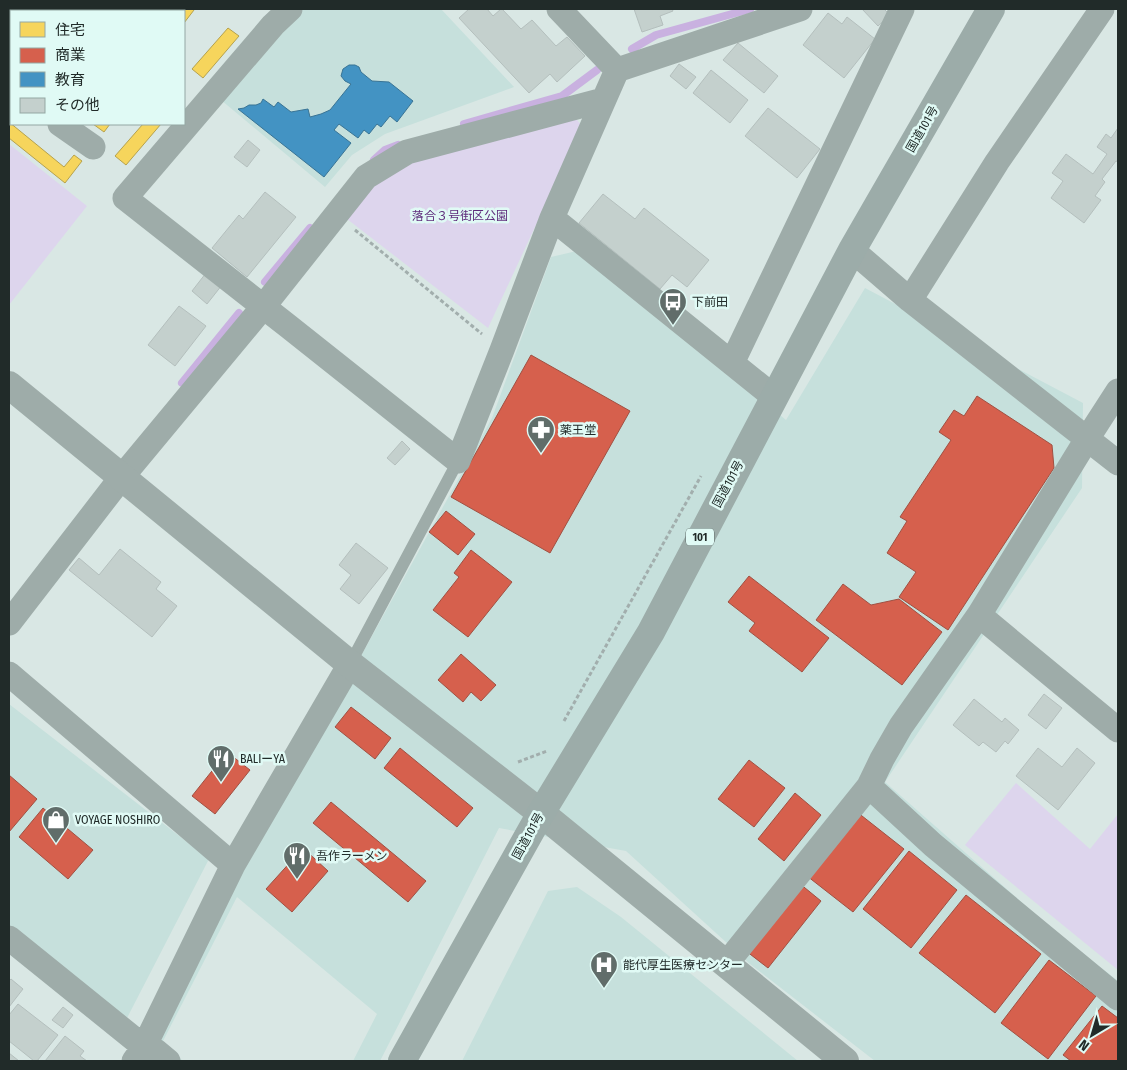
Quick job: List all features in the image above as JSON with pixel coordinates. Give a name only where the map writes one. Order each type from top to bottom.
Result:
[{"type":"highway","name":"国道101号","points":[[402,1061],[541,812],[651,632],[852,250],[990,9]]},
{"type":"street","points":[[290,9],[273,25],[125,198],[458,461],[552,218],[617,70],[800,9]]},
{"type":"street","points":[[559,9],[617,70]]},
{"type":"street","points":[[732,363],[902,9]]},
{"type":"street","points":[[910,300],[997,162],[1102,9]]},
{"type":"street","points":[[9,623],[121,478],[263,307],[366,177],[407,152],[603,100]]},
{"type":"street","points":[[61,125],[93,147]]},
{"type":"street","points":[[552,218],[774,397]]},
{"type":"street","points":[[852,250],[910,300],[1118,463]]},
{"type":"street","points":[[9,385],[350,664],[541,812],[845,1061]]},
{"type":"street","points":[[726,964],[869,786],[901,726],[979,615],[1118,391]]},
{"type":"street","points":[[979,615],[1118,730]]},
{"type":"street","points":[[139,1054],[233,865],[350,664]]},
{"type":"street","points":[[9,674],[233,865]]},
{"type":"street","points":[[869,786],[933,845],[1118,998]]},
{"type":"street","points":[[9,938],[139,1054]]},
{"type":"street","points":[[139,1054],[156,1051],[168,1061]]},
{"type":"lane","points":[[350,664],[458,461]]},
{"type":"path","points":[[336,215],[502,350]]},
{"type":"path","points":[[561,726],[701,476]]},
{"type":"path","points":[[515,763],[547,752],[551,743]]},
{"type":"shaded area","points":[[299,9],[441,9],[514,87],[385,134],[352,155],[325,187],[221,100]]},
{"type":"shaded area","points":[[581,250],[786,420],[865,288],[1083,403],[1082,488],[885,782],[1052,929],[1118,981],[1118,1061],[875,1061],[750,964],[626,851],[499,828],[380,1061],[353,1061],[377,1014],[237,897],[162,1043],[183,1061],[137,1061],[492,418],[551,257]]},
{"type":"shaded area","points":[[9,704],[209,859],[126,1020],[9,925]]},
{"type":"shaded area","name":"能代厚生医療センター","points":[[577,887],[621,917],[798,1061],[462,1061],[548,891]]},
{"type":"green space","name":"落合３号街区公園","points":[[573,115],[582,126],[488,328],[347,219],[379,178],[424,151]]},
{"type":"green space","points":[[9,144],[87,206],[9,305]]},
{"type":"green space","points":[[1016,783],[1090,849],[1118,814],[1118,970],[965,845]]},
{"type":"building: 住宅","points":[[35,9],[60,10],[36,10]]},
{"type":"building: 住宅","points":[[193,9],[194,10],[185,22],[185,10],[136,10]]},
{"type":"building: 住宅","points":[[9,17],[10,53],[9,52]]},
{"type":"building: 住宅","points":[[228,28],[239,36],[203,78],[192,69]]},
{"type":"building: 住宅","points":[[9,122],[10,125],[13,125],[64,167],[74,155],[82,161],[65,183],[9,138]]},
{"type":"building: 住宅","points":[[94,125],[109,125],[104,132]]},
{"type":"building: 住宅","points":[[142,125],[160,125],[126,165],[115,156]]},
{"type":"building: 商業","name":"薬王堂","points":[[531,355],[630,411],[550,553],[451,497]]},
{"type":"building: 商業","points":[[977,396],[1052,445],[1054,468],[948,630],[899,597],[916,572],[887,553],[907,521],[900,517],[951,440],[939,432],[954,410],[964,416]]},
{"type":"building: 商業","points":[[446,511],[475,534],[458,555],[429,532]]},
{"type":"building: 商業","points":[[471,550],[512,582],[468,637],[433,610],[459,577],[454,573]]},
{"type":"building: 商業","points":[[749,576],[829,638],[802,672],[749,631],[755,623],[728,602]]},
{"type":"building: 商業","points":[[843,584],[871,605],[899,599],[942,632],[902,685],[816,620]]},
{"type":"building: 商業","points":[[461,654],[496,685],[481,701],[471,692],[463,702],[438,680]]},
{"type":"building: 商業","points":[[351,707],[391,738],[375,759],[335,727]]},
{"type":"building: 商業","points":[[400,748],[473,808],[457,827],[384,768]]},
{"type":"building: 商業","name":"BALIーYA","points":[[227,752],[250,770],[215,814],[192,796]]},
{"type":"building: 商業","points":[[749,760],[785,788],[754,827],[718,799]]},
{"type":"building: 商業","points":[[9,775],[37,799],[9,832]]},
{"type":"building: 商業","points":[[795,793],[821,815],[784,861],[758,839]]},
{"type":"building: 商業","points":[[331,802],[426,881],[408,902],[313,823]]},
{"type":"building: 商業","name":"VOYAGE NOSHIRO","points":[[43,808],[93,850],[68,879],[19,837]]},
{"type":"building: 商業","points":[[857,812],[904,849],[853,912],[807,876]]},
{"type":"building: 商業","name":"吾作ラーメン","points":[[303,848],[328,871],[292,912],[266,889]]},
{"type":"building: 商業","points":[[909,851],[957,890],[911,948],[863,909]]},
{"type":"building: 商業","points":[[799,883],[821,901],[768,968],[746,951]]},
{"type":"building: 商業","points":[[966,895],[1041,954],[995,1013],[919,953]]},
{"type":"building: 商業","points":[[1049,960],[1096,996],[1048,1059],[1001,1023]]},
{"type":"building: 商業","points":[[1102,1006],[1118,1018],[1118,1061],[1071,1061],[1063,1055]]},
{"type":"building: 教育","points":[[349,65],[359,67],[361,72],[372,81],[389,82],[413,101],[397,122],[390,116],[381,127],[377,124],[369,134],[364,130],[358,138],[339,124],[334,130],[351,143],[324,177],[238,109],[261,103],[263,99],[274,107],[278,102],[291,112],[308,109],[310,117],[321,114],[330,110],[351,84],[341,76],[343,69]]},
{"type":"building: その他","points":[[469,9],[487,9],[493,16],[502,9],[521,29],[532,20],[556,46],[567,37],[585,56],[557,82],[550,74],[529,93],[459,18]]},
{"type":"building: その他","points":[[634,9],[672,9],[673,11],[660,16],[663,25],[642,32]]},
{"type":"building: その他","points":[[862,9],[884,9],[890,15],[878,26]]},
{"type":"building: その他","points":[[828,13],[842,24],[847,17],[875,39],[844,78],[803,45]]},
{"type":"building: その他","points":[[738,43],[778,76],[764,93],[723,60]]},
{"type":"building: その他","points":[[679,64],[696,77],[686,89],[670,76]]},
{"type":"building: その他","points":[[711,70],[748,100],[730,123],[693,93]]},
{"type":"building: その他","points":[[768,108],[820,149],[797,178],[745,136]]},
{"type":"building: その他","points":[[1118,128],[1118,162],[1116,161],[1102,179],[1105,182],[1095,196],[1101,200],[1084,223],[1051,198],[1063,181],[1052,173],[1066,154],[1093,174],[1107,154],[1097,147],[1106,134],[1111,138]]},
{"type":"building: その他","points":[[248,140],[260,150],[247,167],[234,157]]},
{"type":"building: その他","points":[[265,192],[296,217],[247,277],[212,248],[239,215],[243,219]]},
{"type":"building: その他","points":[[603,194],[635,219],[644,208],[709,260],[687,287],[672,275],[660,289],[579,223]]},
{"type":"building: その他","points":[[206,273],[222,285],[207,304],[192,291]]},
{"type":"building: その他","points":[[179,306],[206,326],[175,366],[148,345]]},
{"type":"building: その他","points":[[402,441],[410,449],[395,465],[387,458]]},
{"type":"building: その他","points":[[356,543],[388,568],[359,604],[340,589],[351,575],[339,565]]},
{"type":"building: その他","points":[[120,549],[161,582],[156,589],[177,606],[152,637],[69,570],[79,558],[99,575]]},
{"type":"building: その他","points":[[1044,694],[1062,708],[1046,729],[1028,715]]},
{"type":"building: その他","points":[[974,699],[1002,722],[1005,718],[1019,730],[1008,744],[1005,741],[996,752],[983,742],[979,746],[953,725]]},
{"type":"building: その他","points":[[1038,748],[1062,767],[1077,748],[1095,763],[1058,810],[1016,776]]},
{"type":"building: その他","points":[[11,979],[23,989],[9,1007],[9,981]]},
{"type":"building: その他","points":[[18,1004],[58,1035],[37,1061],[34,1061],[9,1041],[9,1015]]},
{"type":"building: その他","points":[[63,1007],[73,1015],[63,1028],[52,1020]]},
{"type":"building: その他","points":[[65,1036],[84,1051],[80,1056],[87,1061],[45,1061]]},
{"type":"building: その他","points":[[9,1053],[19,1061],[9,1061]]},
{"type":"waterway","points":[[632,49],[656,35],[750,9]]},
{"type":"waterway","points":[[464,124],[562,96],[597,70]]},
{"type":"waterway","points":[[374,160],[385,150],[398,145]]},
{"type":"waterway","points":[[265,282],[310,228]]},
{"type":"waterway","points":[[182,383],[239,313]]},
{"type":"place","name":"下前田","points":[[673,326]]},
{"type":"place","name":"薬王堂","points":[[541,454]]},
{"type":"place","name":"BALIーYA","points":[[221,783]]},
{"type":"place","name":"VOYAGE NOSHIRO","points":[[56,844]]},
{"type":"place","name":"吾作ラーメン","points":[[297,880]]},
{"type":"place","name":"能代厚生医療センター","points":[[604,989]]}]
